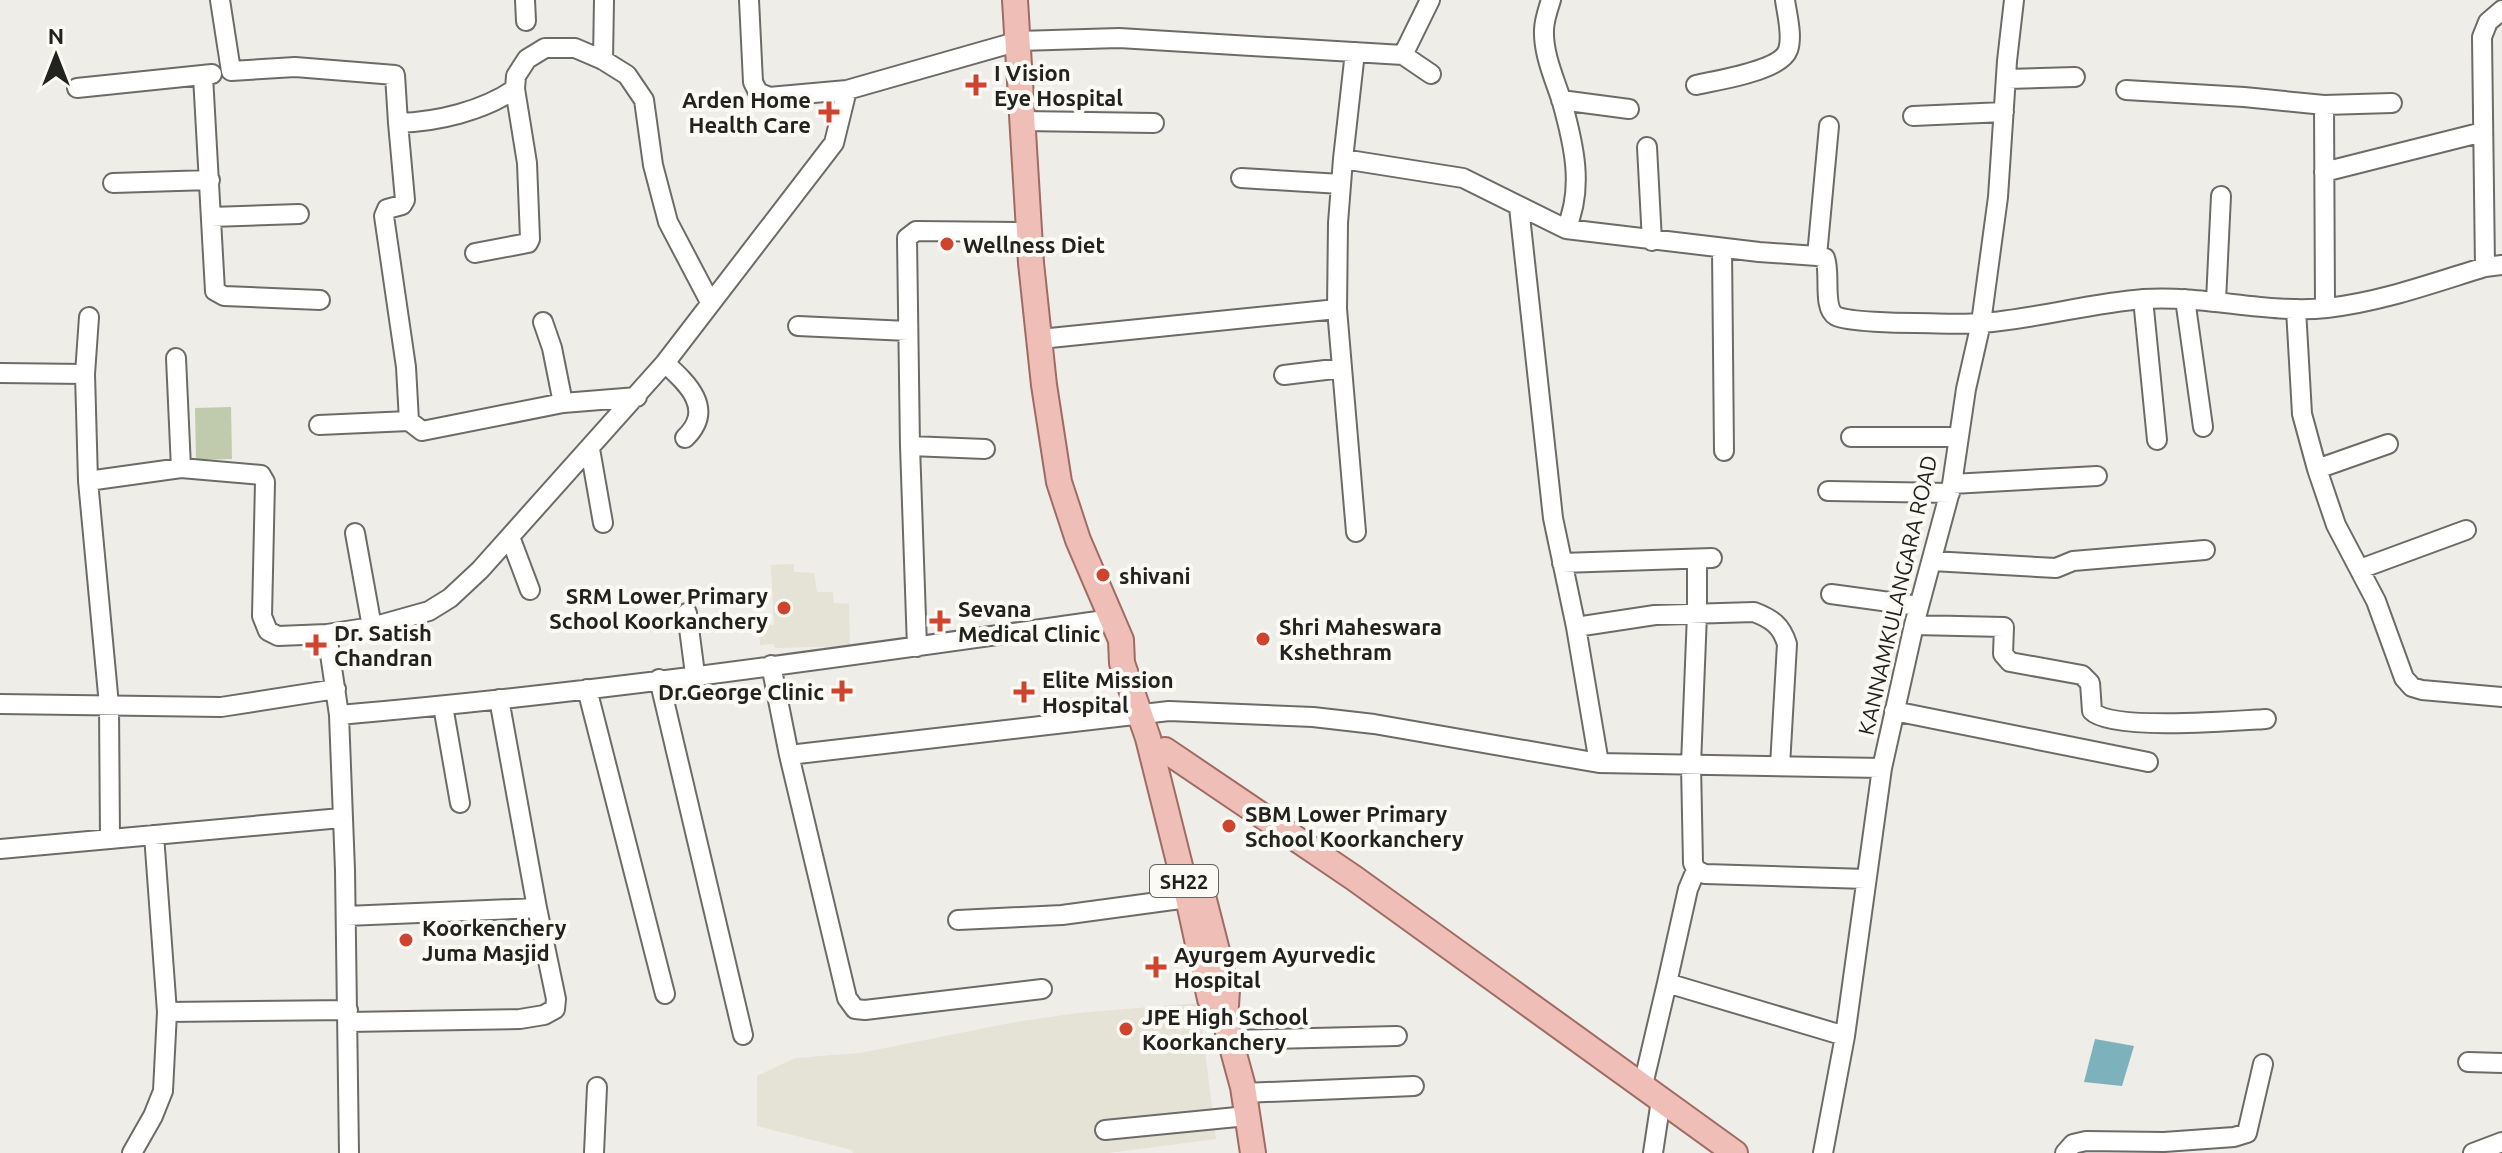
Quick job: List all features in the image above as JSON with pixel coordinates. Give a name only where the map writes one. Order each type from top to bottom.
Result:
[{"type":"main road","points":[[1015,0],[1029,232],[1059,482],[1078,540],[1117,630],[1136,661],[1155,712],[1157,744],[1227,990],[1228,1030]]},
{"type":"main road","points":[[1157,744],[1354,878],[1735,1153]]},
{"type":"main road","name":"SH22","points":[[1157,744],[1210,999],[1228,1030],[1253,1153]]},
{"type":"street","points":[[220,0],[231,71]]},
{"type":"street","points":[[525,0],[526,21]]},
{"type":"street","points":[[603,60],[604,0]]},
{"type":"street","points":[[749,0],[753,82],[758,92],[769,97],[847,90],[1019,41],[1119,38],[1403,55],[1431,74]]},
{"type":"street","points":[[1403,55],[1430,0]]},
{"type":"street","points":[[1551,0],[1544,31],[1573,150],[1578,192],[1566,229]]},
{"type":"street","points":[[1696,85],[1769,67],[1783,60],[1789,49],[1785,0]]},
{"type":"street","name":"KANNAMKULANGARA ROAD","points":[[1823,1153],[1845,1036],[1882,768],[1914,625],[1951,489],[1981,323],[1998,197],[2014,0]]},
{"type":"street","points":[[1343,159],[1463,178],[1566,229],[1722,249],[1825,258],[1828,265],[1828,304],[1836,315],[1907,323],[1981,323],[2143,299],[2216,301],[2296,309],[2325,308],[2373,301],[2494,266],[2483,132],[2482,37],[2488,22],[2502,10]]},
{"type":"street","points":[[475,253],[528,243],[530,239],[527,163],[515,89],[516,76],[527,59],[545,48],[575,48],[627,75],[644,100],[653,165],[668,222],[710,302]]},
{"type":"street","points":[[1355,52],[1338,223],[1337,309],[1356,532]]},
{"type":"street","points":[[77,88],[295,67],[395,75],[405,200],[402,205],[387,209],[384,216],[406,367],[409,421]]},
{"type":"street","points":[[203,76],[215,291],[224,296],[320,300]]},
{"type":"street","points":[[2006,79],[2075,77]]},
{"type":"street","points":[[398,123],[469,110],[515,89]]},
{"type":"street","points":[[88,481],[181,468],[261,475],[265,482],[262,616],[268,631],[278,636],[327,634],[372,627],[429,611],[450,598],[510,537],[665,363],[834,143],[847,90]]},
{"type":"street","points":[[2126,90],[2324,105],[2392,103]]},
{"type":"street","points":[[1561,100],[1629,109]]},
{"type":"street","points":[[2324,105],[2325,308]]},
{"type":"street","points":[[1913,116],[2004,112]]},
{"type":"street","points":[[1023,121],[1154,123]]},
{"type":"street","points":[[1817,256],[1829,126]]},
{"type":"street","points":[[2324,172],[2483,132]]},
{"type":"street","points":[[1647,147],[1652,241]]},
{"type":"street","points":[[1241,178],[1341,184]]},
{"type":"street","points":[[113,183],[210,180]]},
{"type":"street","points":[[2216,301],[2221,196]]},
{"type":"street","points":[[1519,207],[1553,518],[1576,627],[1599,763]]},
{"type":"street","points":[[211,217],[299,214]]},
{"type":"street","points":[[917,647],[907,238],[916,231],[1029,232]]},
{"type":"street","points":[[1722,249],[1724,451]]},
{"type":"street","points":[[2143,299],[2157,440]]},
{"type":"street","points":[[2185,299],[2203,427]]},
{"type":"street","points":[[1040,339],[1337,309]]},
{"type":"street","points":[[2296,309],[2302,414],[2317,469],[2336,525],[2376,601],[2404,678],[2412,687],[2422,690],[2502,697]]},
{"type":"street","points":[[89,317],[85,374],[88,481],[109,705],[110,839]]},
{"type":"street","points":[[543,322],[552,348],[563,403]]},
{"type":"street","points":[[798,326],[908,331]]},
{"type":"street","points":[[176,358],[181,468]]},
{"type":"street","points":[[665,363],[690,386],[698,410],[696,427],[685,438]]},
{"type":"street","points":[[1284,375],[1342,368]]},
{"type":"street","points":[[0,373],[85,374]]},
{"type":"street","points":[[319,425],[409,421],[422,431],[563,403],[637,397]]},
{"type":"street","points":[[1851,437],[1958,437]]},
{"type":"street","points":[[2317,469],[2388,444]]},
{"type":"street","points":[[910,446],[985,449]]},
{"type":"street","points":[[590,449],[603,523]]},
{"type":"street","points":[[1828,491],[1951,489],[2097,476]]},
{"type":"street","points":[[2360,569],[2466,530]]},
{"type":"street","points":[[355,533],[372,627]]},
{"type":"street","points":[[510,537],[530,590]]},
{"type":"street","points":[[1932,561],[2056,568],[2073,561],[2205,550]]},
{"type":"street","points":[[1562,563],[1704,559],[1697,614],[1691,765],[1693,863],[1696,870],[1705,874],[1866,879]]},
{"type":"street","points":[[1831,594],[1919,606]]},
{"type":"street","points":[[1576,627],[1655,615],[1754,612],[1769,618],[1782,628],[1787,644],[1780,766]]},
{"type":"street","points":[[687,613],[695,674]]},
{"type":"street","points":[[1914,625],[2004,627],[2003,654],[2010,662],[2082,675],[2090,683],[2092,711],[2105,720],[2179,723],[2266,719]]},
{"type":"street","points":[[339,715],[443,706],[917,647],[1117,630]]},
{"type":"street","points":[[327,634],[339,715],[346,916],[349,1153]]},
{"type":"street","points":[[771,665],[789,755],[847,998],[855,1009],[1042,989]]},
{"type":"street","points":[[659,679],[743,1035]]},
{"type":"street","points":[[0,704],[221,707],[336,689]]},
{"type":"street","points":[[587,689],[665,994]]},
{"type":"street","points":[[167,1012],[520,1019],[544,1015],[555,1009],[556,999],[499,699]]},
{"type":"street","points":[[443,706],[460,803]]},
{"type":"street","points":[[1894,711],[2148,762]]},
{"type":"street","points":[[789,755],[1155,712],[1313,717],[1374,724],[1599,763],[1882,768]]},
{"type":"street","points":[[0,849],[341,818]]},
{"type":"street","points":[[132,1153],[163,1091],[167,1012],[154,835]]},
{"type":"street","points":[[1653,1153],[1652,1093],[1667,983],[1688,889],[1696,870]]},
{"type":"street","points":[[958,920],[1062,915],[1188,898]]},
{"type":"street","points":[[346,916],[537,908]]},
{"type":"street","points":[[1667,983],[1845,1036]]},
{"type":"street","points":[[1228,1030],[1397,1036]]},
{"type":"street","points":[[2468,1062],[2502,1063]]},
{"type":"street","points":[[2065,1153],[2073,1144],[2086,1141],[2164,1142],[2234,1137],[2247,1133],[2263,1064]]},
{"type":"street","points":[[1105,1130],[1245,1104],[1414,1086]]},
{"type":"street","points":[[594,1153],[597,1087]]},
{"type":"street","points":[[2473,1153],[2502,1142]]},
{"type":"shaded area","points":[[794,564],[794,572],[814,573],[817,592],[833,592],[834,603],[849,604],[850,646],[775,648],[774,644],[760,645],[759,626],[774,625],[771,565]]},
{"type":"shaded area","name":"JPE High School Koorkanchery","points":[[1199,1003],[1216,1139],[1108,1153],[853,1153],[852,1150],[757,1126],[757,1076],[795,1058],[860,1053],[1077,1013]]},
{"type":"green space","points":[[231,407],[232,459],[196,460],[195,408]]},
{"type":"water","points":[[2095,1039],[2134,1046],[2122,1086],[2084,1082]]},
{"type":"place","name":"I Vision Eye Hospital","points":[[976,85]]},
{"type":"place","name":"Arden Home Health Care","points":[[829,112]]},
{"type":"place","name":"Wellness Diet","points":[[947,244]]},
{"type":"place","name":"shivani","points":[[1103,575]]},
{"type":"place","name":"SRM Lower Primary School Koorkanchery","points":[[784,608]]},
{"type":"place","name":"Sevana Medical Clinic","points":[[940,621]]},
{"type":"place","name":"Shri Maheswara Kshethram","points":[[1263,639]]},
{"type":"place","name":"Dr. Satish Chandran","points":[[316,645]]},
{"type":"place","name":"Dr.George Clinic","points":[[842,691]]},
{"type":"place","name":"Elite Mission Hospital","points":[[1024,692]]},
{"type":"place","name":"SBM Lower Primary School Koorkanchery","points":[[1229,826]]},
{"type":"place","name":"Koorkenchery Juma Masjid","points":[[406,940]]},
{"type":"place","name":"Ayurgem Ayurvedic Hospital","points":[[1156,967]]},
{"type":"place","name":"JPE High School Koorkanchery","points":[[1126,1029]]}]
